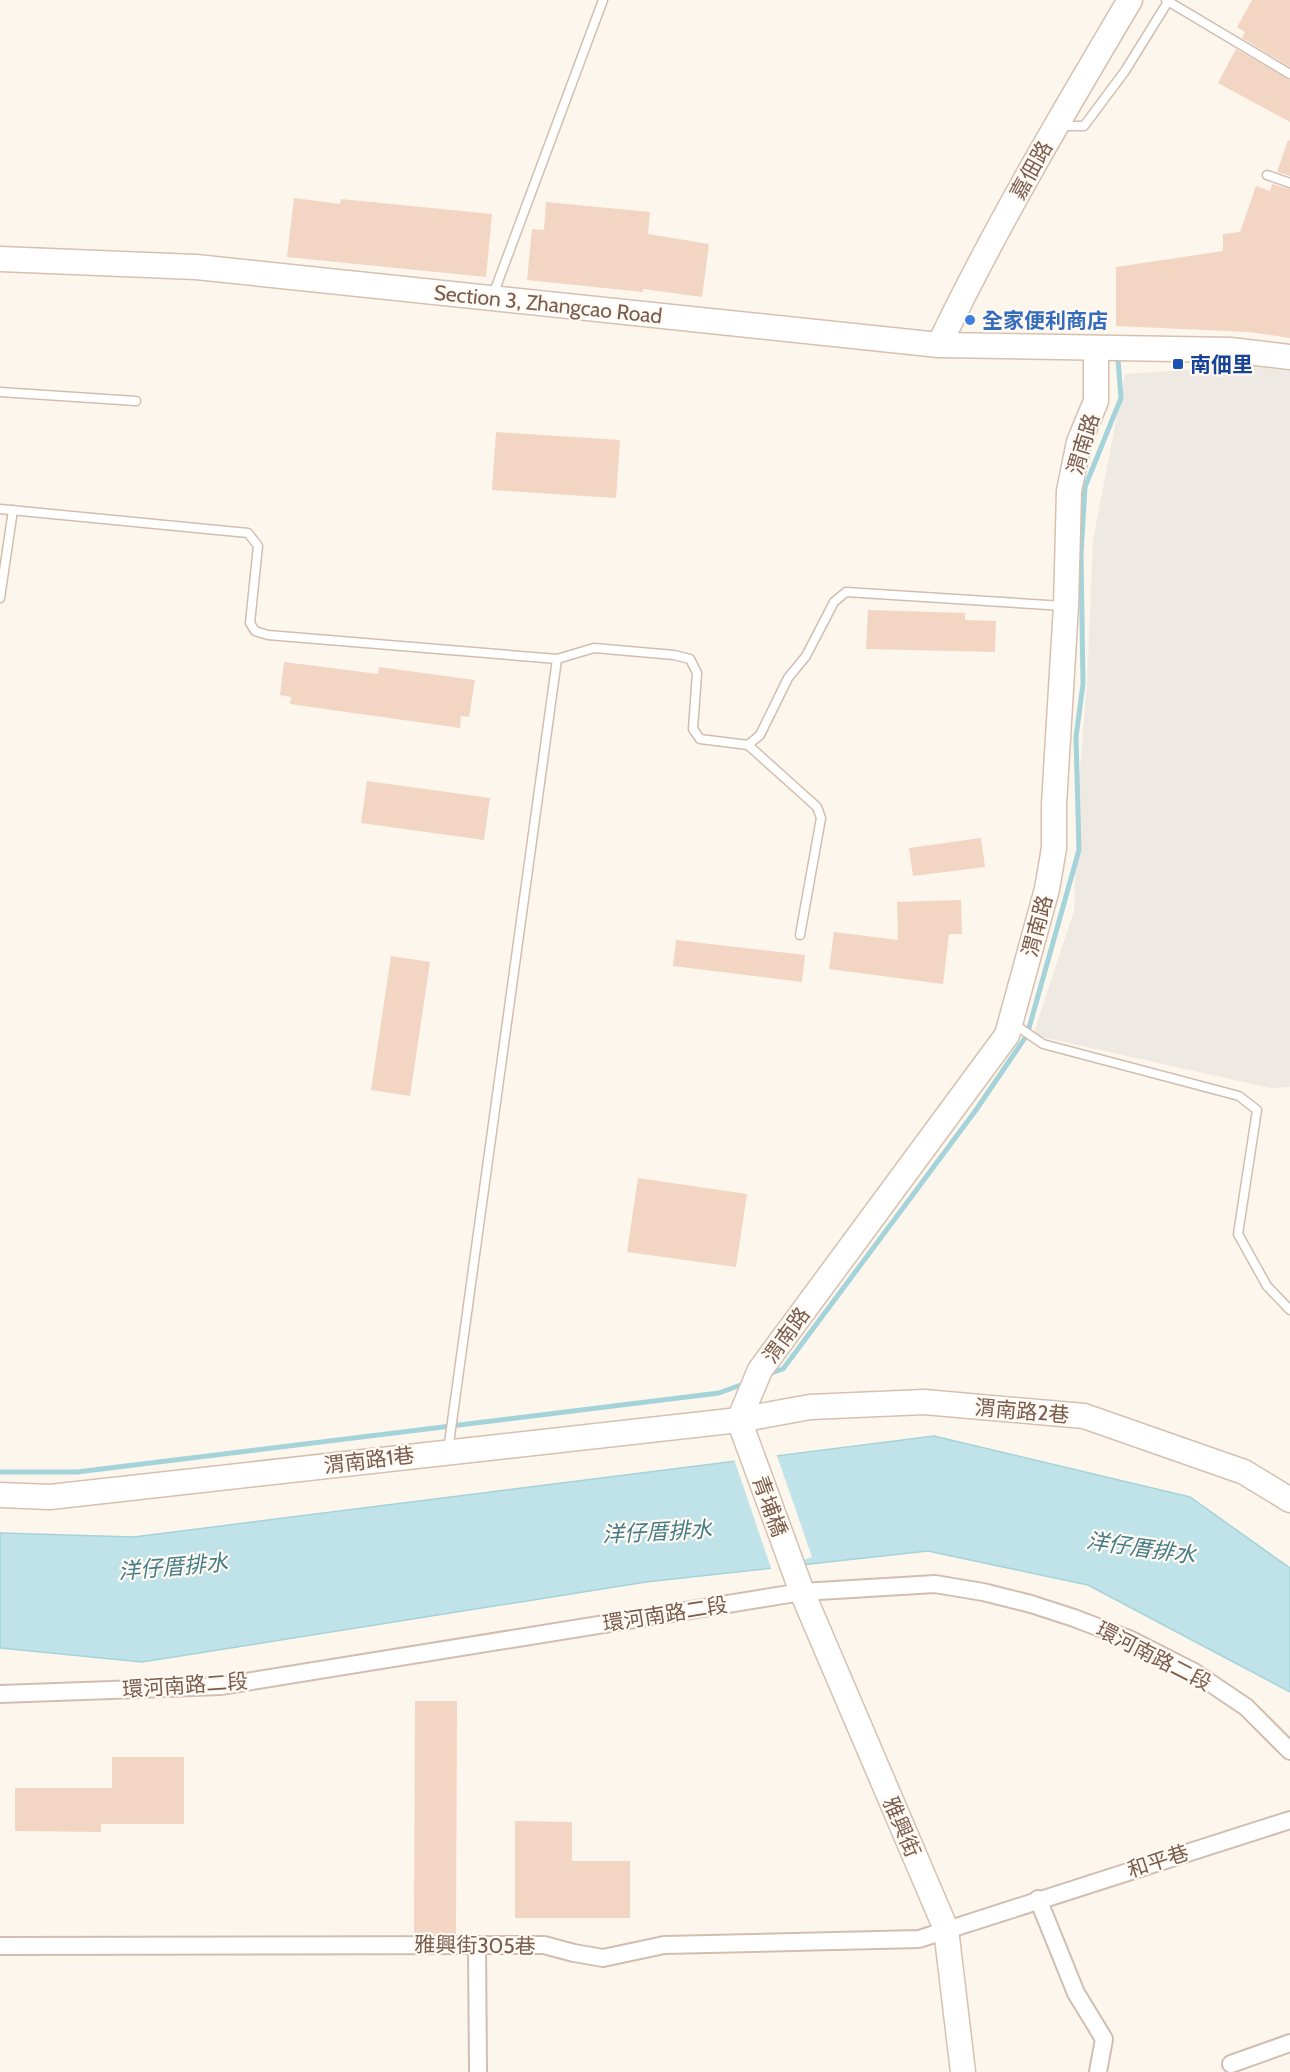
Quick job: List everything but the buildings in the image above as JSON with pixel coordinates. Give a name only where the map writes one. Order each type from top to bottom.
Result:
[{"type":"street","name":"嘉佃路","points":[[939,345],[975,269],[1055,126],[1130,0]]},
{"type":"street","name":"Section 3, Zhangcao Road","points":[[0,259],[196,267],[939,345],[1230,350],[1290,357]]},
{"type":"street","name":"渭南路","points":[[739,1420],[760,1370],[1007,1035],[1047,889],[1054,848],[1054,804],[1066,606],[1069,491],[1079,442],[1096,401],[1096,349]]},
{"type":"street","name":"渭南路2巷","points":[[739,1420],[810,1407],[924,1401],[1084,1416],[1244,1472],[1290,1500]]},
{"type":"street","name":"渭南路1巷","points":[[0,1495],[50,1497],[739,1420]]},
{"type":"street","name":"青埔橋","points":[[739,1420],[802,1592]]},
{"type":"street","name":"環河南路二段","points":[[0,1694],[221,1686],[802,1592],[935,1584],[983,1592],[1074,1618],[1129,1639],[1194,1672],[1246,1707],[1290,1751]]},
{"type":"street","name":"雅興街","points":[[802,1592],[946,1929],[963,2072]]},
{"type":"street","name":"和平巷","points":[[946,1929],[1038,1899],[1286,1826]]},
{"type":"street","points":[[1038,1899],[1076,1993],[1104,2039],[1100,2072]]},
{"type":"street","name":"雅興街305巷","points":[[0,1946],[544,1945],[603,1958],[664,1946],[919,1939],[946,1929]]},
{"type":"street","points":[[477,1945],[478,2072]]},
{"type":"street","points":[[1231,2064],[1290,2043]]},
{"type":"lane","points":[[491,298],[603,0]]},
{"type":"lane","points":[[1055,126],[1084,126],[1125,71],[1168,0],[1290,74]]},
{"type":"lane","points":[[1268,175],[1290,183]]},
{"type":"lane","points":[[0,392],[136,401]]},
{"type":"lane","points":[[0,509],[248,533],[258,546],[250,623],[255,631],[268,635],[557,659],[594,648],[674,655],[690,659],[697,673],[693,729],[700,740],[748,745],[817,807],[821,818],[800,935]]},
{"type":"lane","points":[[0,598],[13,510]]},
{"type":"lane","points":[[748,745],[760,735],[788,678],[806,656],[834,602],[846,592],[1066,606]]},
{"type":"lane","points":[[448,1451],[557,659]]},
{"type":"lane","points":[[1011,1022],[1042,1044],[1239,1096],[1257,1110],[1238,1234],[1267,1286],[1290,1311]]},
{"type":"shaded area","points":[[1249,366],[1290,371],[1290,1087],[1270,1088],[1033,1035],[1074,911],[1078,791],[1087,685],[1093,540],[1125,374]]},
{"type":"water","name":"洋仔厝排水","points":[[934,1436],[1190,1497],[1290,1568],[1290,1692],[1088,1585],[928,1551],[646,1582],[142,1662],[0,1648],[0,1533],[134,1537]]},
{"type":"pier","points":[[776,1453],[812,1557],[772,1571],[734,1459]]},
{"type":"waterway","points":[[768,1374],[783,1369],[976,1110],[1027,1035],[1079,850],[1076,737],[1083,684],[1081,554],[1085,487],[1121,398],[1118,359]]},
{"type":"waterway","points":[[0,1472],[77,1472],[719,1393],[746,1383]]},
{"type":"place","name":"全家便利商店","points":[[970,320]]},
{"type":"place","name":"南佃里","points":[[1178,364]]}]
